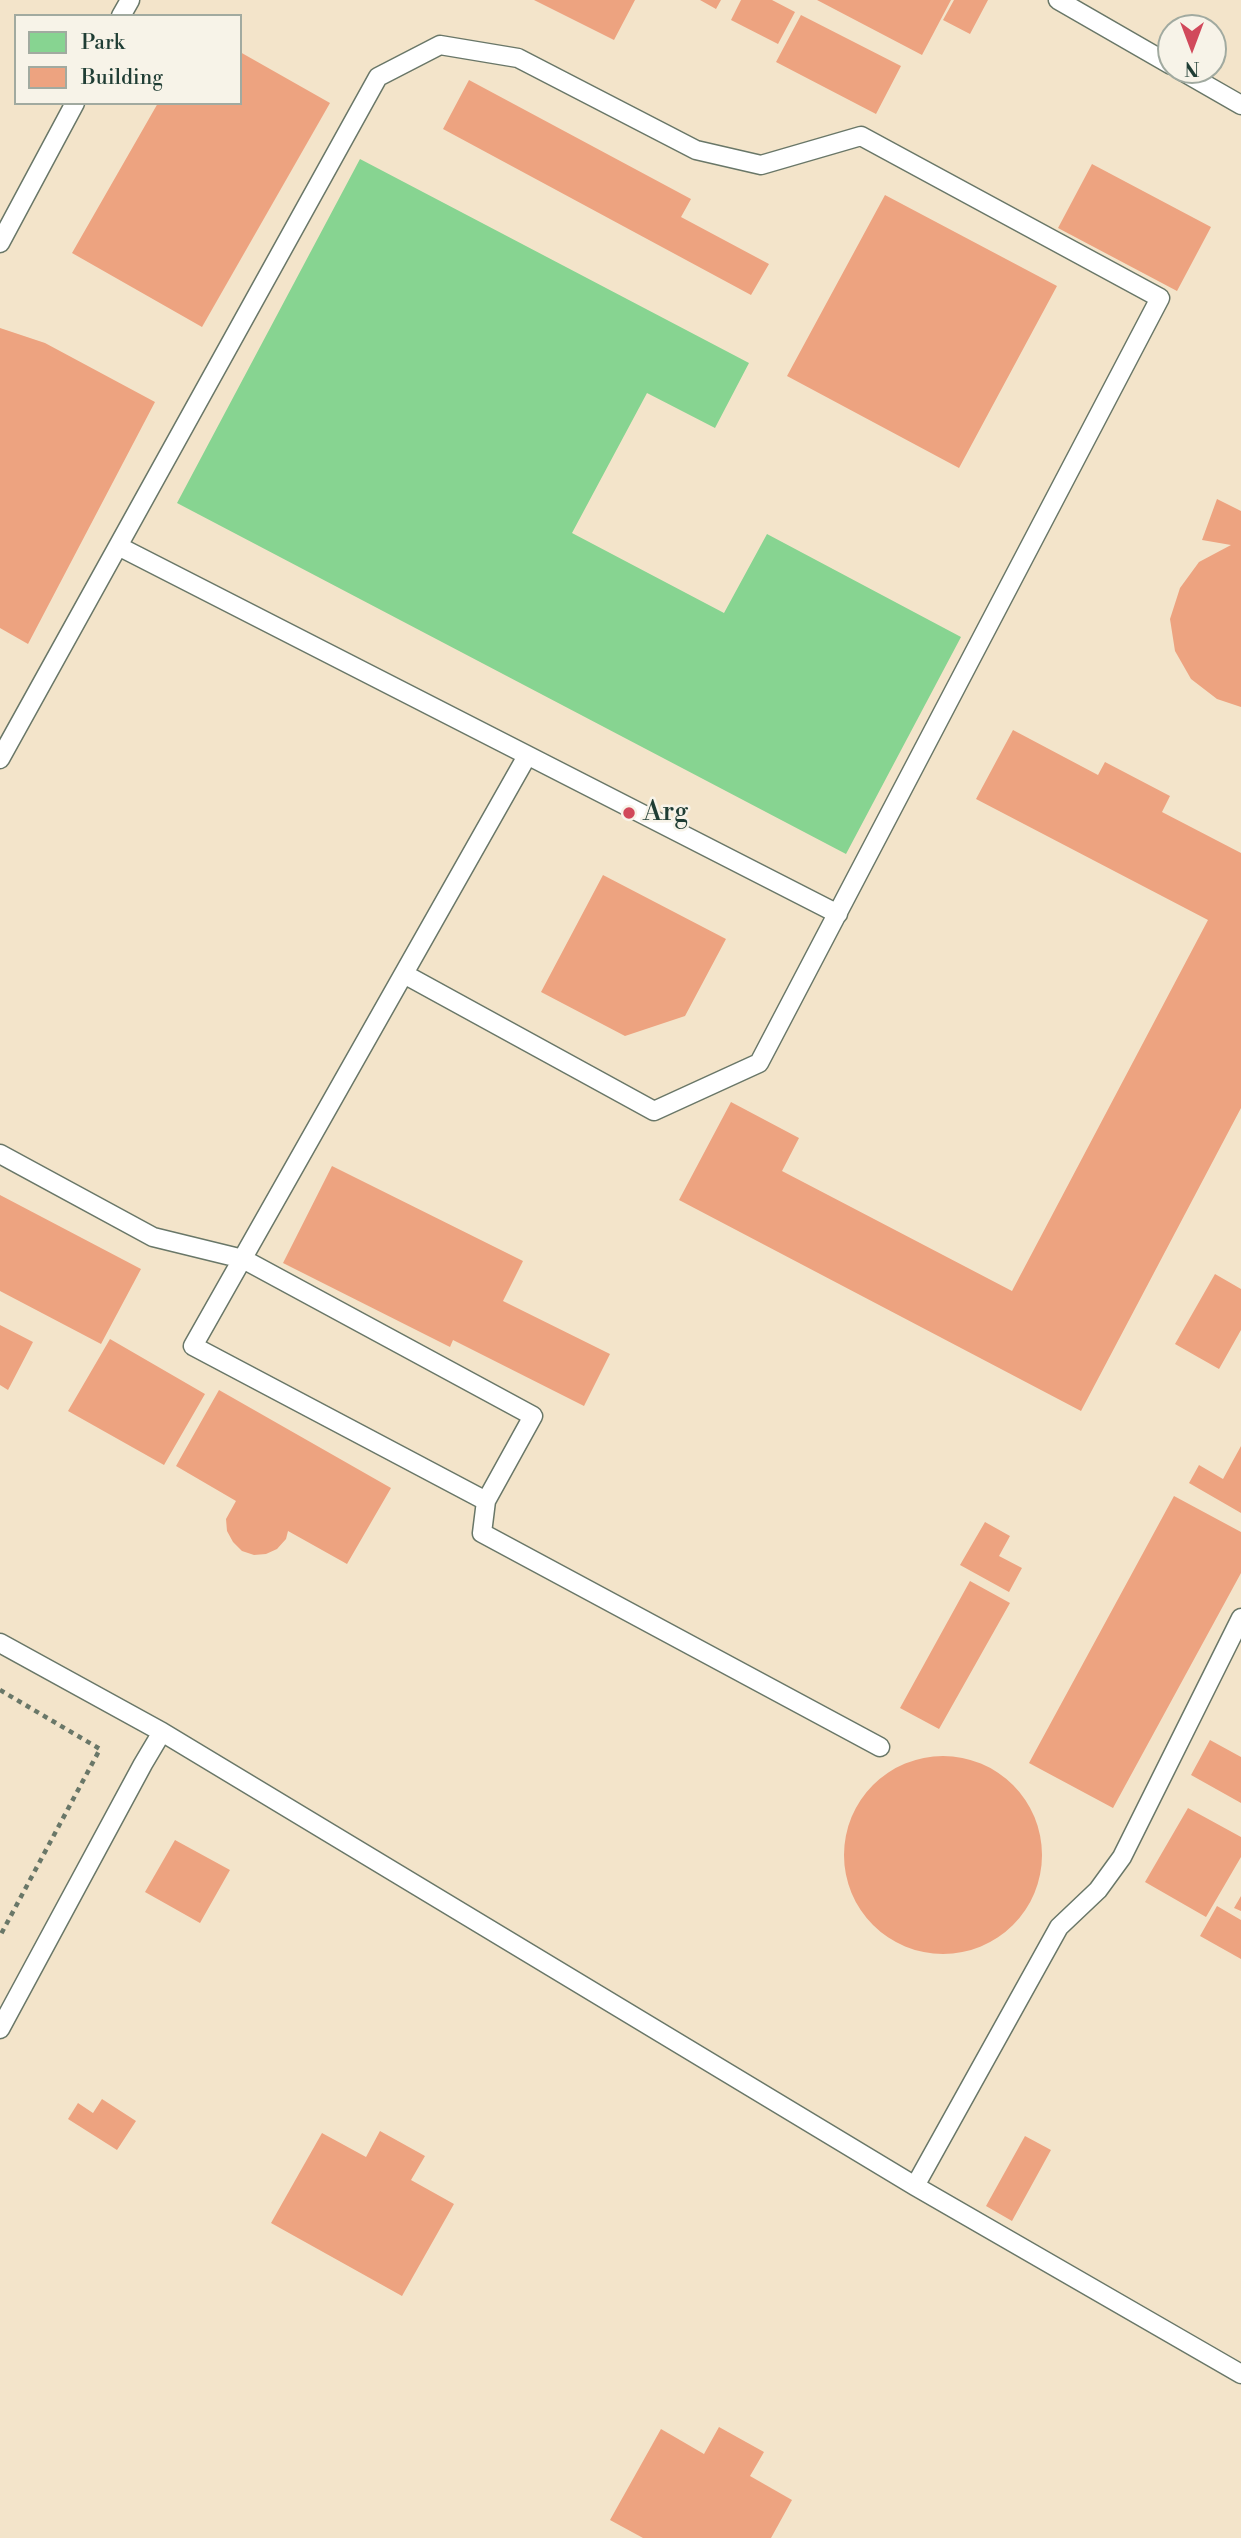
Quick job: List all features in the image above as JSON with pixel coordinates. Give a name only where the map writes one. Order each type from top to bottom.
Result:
[{"type":"lane","points":[[1058,0],[1157,57]]},
{"type":"lane","points":[[0,759],[378,78],[440,45],[518,58],[696,150],[761,165],[860,136],[1160,298],[759,1063],[654,1111],[404,974]]},
{"type":"lane","points":[[1204,84],[1241,105]]},
{"type":"lane","points":[[0,243],[74,105]]},
{"type":"lane","points":[[118,546],[838,914]]},
{"type":"lane","points":[[486,1501],[193,1346],[527,756]]},
{"type":"lane","points":[[0,1154],[153,1237],[243,1259],[533,1416],[486,1501],[482,1533],[880,1747]]},
{"type":"lane","points":[[915,2186],[1059,1927],[1098,1889],[1122,1857],[1241,1618]]},
{"type":"lane","points":[[0,1643],[162,1732],[915,2186],[1241,2374]]},
{"type":"lane","points":[[0,2029],[162,1732]]},
{"type":"path","points":[[0,1690],[100,1749],[0,1936]]},
{"type":"green space","points":[[360,159],[749,363],[715,428],[647,393],[572,533],[724,613],[767,534],[961,637],[846,854],[177,503]]},
{"type":"building","points":[[534,0],[635,0],[614,40]]},
{"type":"building","points":[[700,0],[721,0],[716,9]]},
{"type":"building","points":[[741,0],[772,0],[795,12],[778,44],[731,20]]},
{"type":"building","points":[[817,0],[951,0],[922,55]]},
{"type":"building","points":[[954,0],[988,0],[970,34],[943,20]]},
{"type":"building","points":[[801,15],[901,66],[876,114],[776,62]]},
{"type":"building","points":[[242,53],[330,103],[202,327],[72,253],[157,105],[242,105]]},
{"type":"building","points":[[469,80],[691,199],[681,217],[769,264],[751,295],[443,129]]},
{"type":"building","points":[[1092,164],[1211,227],[1177,291],[1058,228]]},
{"type":"building","points":[[885,195],[1057,286],[959,468],[787,376]]},
{"type":"building","points":[[0,328],[45,343],[155,402],[28,644],[0,628]]},
{"type":"building","points":[[1217,499],[1241,511],[1241,707],[1217,699],[1191,679],[1175,651],[1170,619],[1180,588],[1199,562],[1231,545],[1202,540]]},
{"type":"building","points":[[1013,730],[1098,775],[1105,762],[1170,796],[1162,812],[1241,853],[1241,1108],[1081,1411],[679,1200],[731,1102],[799,1138],[782,1171],[1012,1291],[1208,920],[976,799]]},
{"type":"building","points":[[603,875],[726,939],[685,1016],[625,1036],[541,992]]},
{"type":"building","points":[[332,1166],[523,1261],[503,1301],[610,1354],[584,1406],[453,1340],[450,1347],[283,1263]]},
{"type":"building","points":[[0,1195],[141,1269],[101,1344],[0,1291]]},
{"type":"building","points":[[1215,1274],[1241,1289],[1241,1330],[1219,1369],[1175,1344]]},
{"type":"building","points":[[0,1325],[33,1342],[8,1390],[0,1385]]},
{"type":"building","points":[[110,1339],[205,1394],[164,1465],[68,1411]]},
{"type":"building","points":[[219,1390],[391,1488],[347,1564],[288,1531],[286,1539],[277,1549],[266,1554],[254,1555],[242,1551],[227,1531],[226,1519],[236,1501],[176,1466]]},
{"type":"building","points":[[1241,1446],[1241,1513],[1189,1483],[1199,1465],[1223,1479]]},
{"type":"building","points":[[1174,1496],[1241,1532],[1241,1573],[1113,1808],[1029,1763]]},
{"type":"building","points":[[985,1522],[1010,1536],[999,1556],[1022,1568],[1009,1592],[960,1565]]},
{"type":"building","points":[[970,1581],[1010,1603],[939,1729],[900,1708]]},
{"type":"building","points":[[1210,1740],[1241,1757],[1241,1803],[1191,1775]]},
{"type":"building","points":[[943,1756],[981,1764],[1013,1785],[1034,1817],[1042,1855],[1034,1893],[1013,1925],[981,1946],[943,1954],[905,1946],[873,1925],[852,1893],[844,1855],[852,1817],[873,1785],[905,1764]]},
{"type":"building","points":[[1188,1808],[1241,1837],[1241,1857],[1206,1917],[1145,1882]]},
{"type":"building","points":[[175,1840],[230,1870],[200,1923],[145,1892]]},
{"type":"building","points":[[1241,1896],[1241,1911],[1234,1908]]},
{"type":"building","points":[[1217,1906],[1241,1920],[1241,1959],[1200,1936]]},
{"type":"building","points":[[102,2099],[136,2121],[117,2150],[68,2119],[78,2103],[93,2113]]},
{"type":"building","points":[[380,2131],[425,2156],[411,2180],[454,2204],[402,2296],[271,2223],[322,2133],[366,2157]]},
{"type":"building","points":[[1025,2136],[1051,2150],[1012,2221],[986,2206]]},
{"type":"building","points":[[719,2427],[764,2452],[750,2476],[792,2500],[771,2538],[643,2538],[610,2520],[661,2429],[704,2454]]},
{"type":"place","name":"Arg","points":[[629,813]]}]
